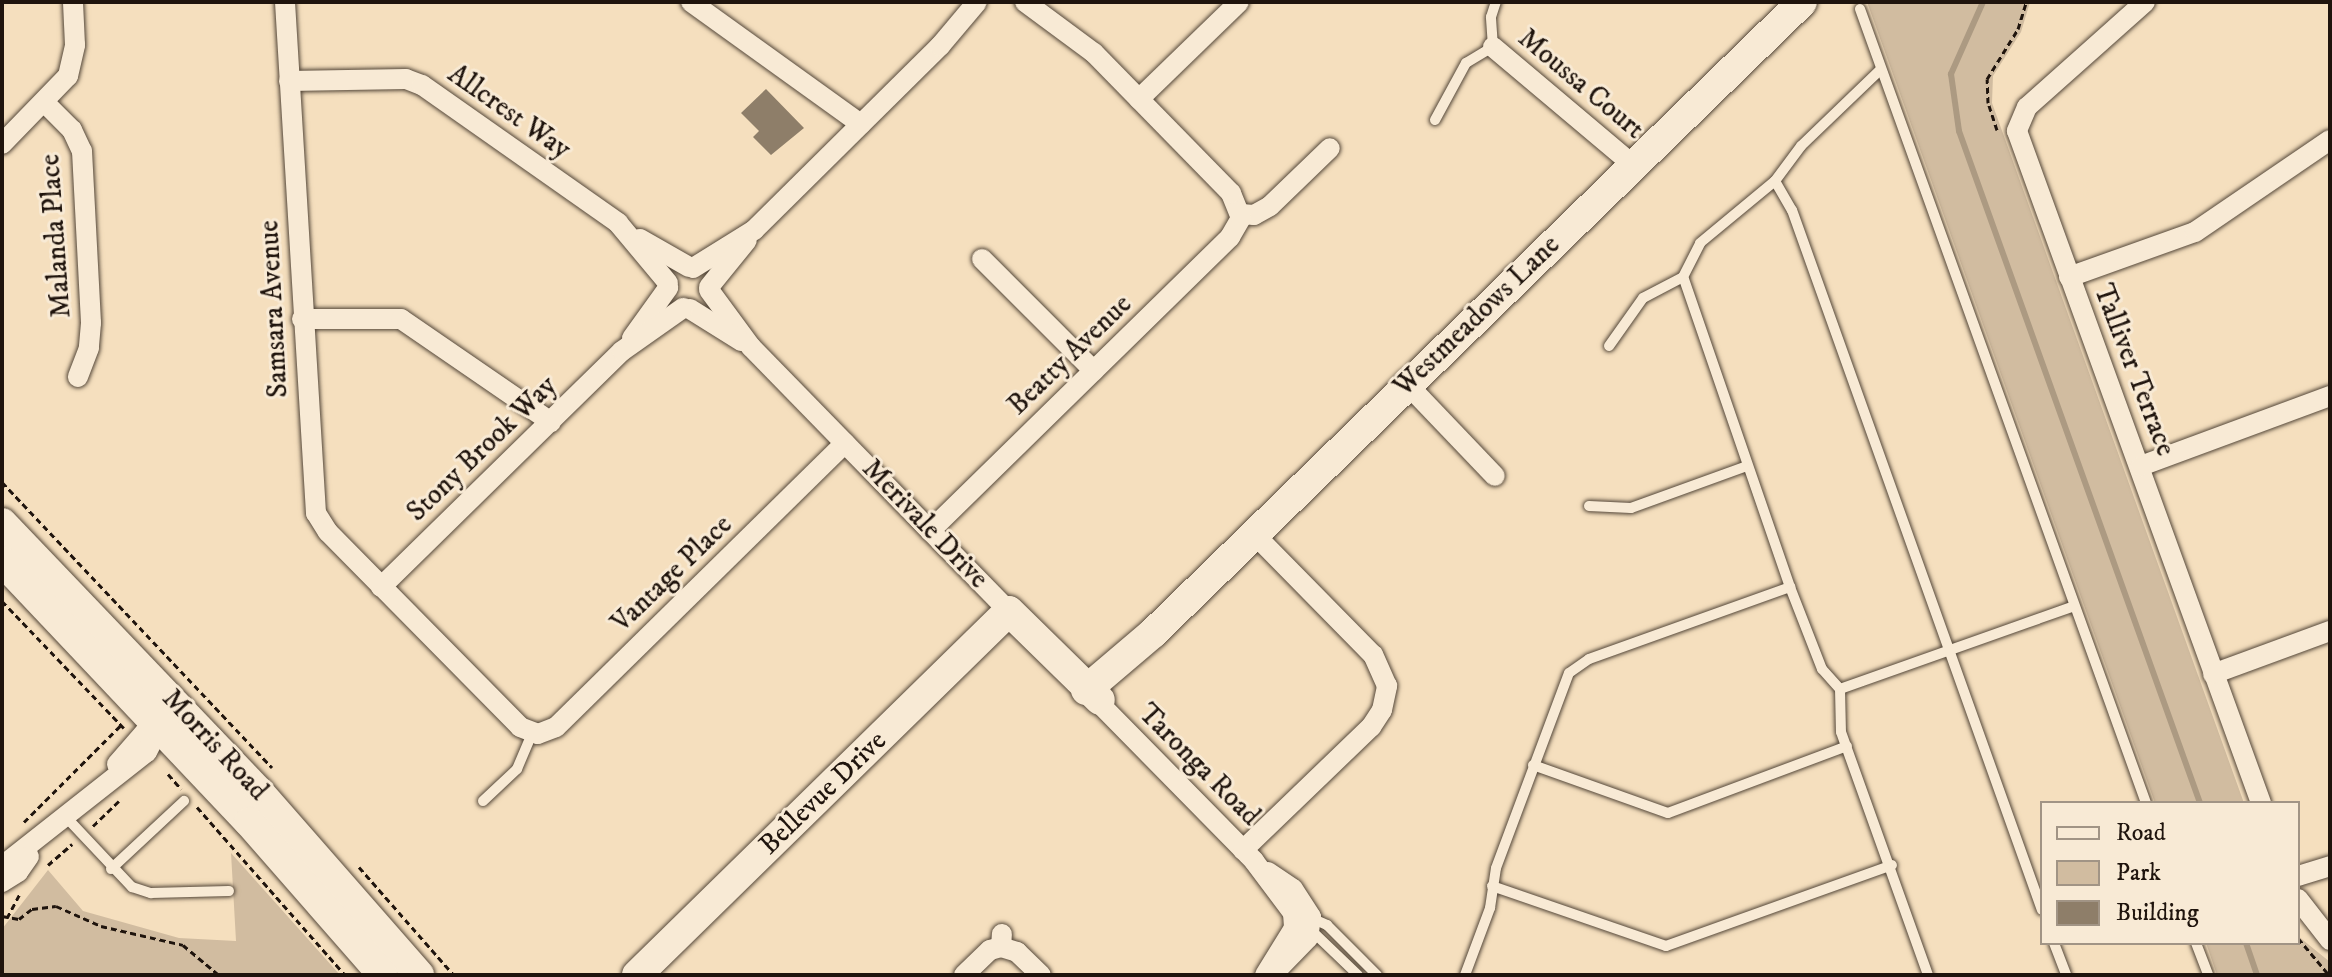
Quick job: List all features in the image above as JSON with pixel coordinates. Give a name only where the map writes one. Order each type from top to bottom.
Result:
[{"type":"street","points":[[2,144],[64,83],[74,59],[73,2]]},
{"type":"street","name":"Samsara Avenue","points":[[285,2],[313,504],[328,532],[381,587]]},
{"type":"street","points":[[691,2],[861,124]]},
{"type":"street","points":[[754,230],[691,268],[676,272],[668,286],[672,301],[687,308],[702,304],[709,289],[754,230],[977,2]]},
{"type":"street","points":[[1025,2],[1094,53],[1231,193],[1241,214],[1254,215],[1270,206],[1330,148]]},
{"type":"street","points":[[1139,99],[1239,2]]},
{"type":"street","name":"Westmeadows Lane","points":[[1092,696],[1407,384],[1802,2]]},
{"type":"street","name":"Talliver Terrace","points":[[2145,2],[2019,118],[2019,139],[2141,466],[2260,801]]},
{"type":"street","name":"Moussa Court","points":[[1493,47],[1633,165]]},
{"type":"street","name":"Allcrest Way","points":[[289,81],[406,79],[422,85],[633,236],[691,268]]},
{"type":"street","name":"Malanda Place","points":[[45,103],[72,130],[82,151],[91,323],[89,348],[78,377]]},
{"type":"street","points":[[2069,277],[2223,217],[2330,140]]},
{"type":"street","name":"Beatty Avenue","points":[[930,531],[1236,231],[1241,214]]},
{"type":"street","name":"Allcrest Way","points":[[633,236],[668,286]]},
{"type":"street","points":[[982,259],[1094,371]]},
{"type":"street","points":[[691,268],[704,275],[709,289]]},
{"type":"street","name":"Stony Brook Way","points":[[381,587],[622,351],[668,286]]},
{"type":"street","name":"Merivale Drive","points":[[709,289],[751,347],[1092,696]]},
{"type":"street","name":"Merivale Drive","points":[[687,308],[751,347]]},
{"type":"street","name":"Stony Brook Way","points":[[622,351],[687,308]]},
{"type":"street","points":[[302,319],[401,319],[551,422]]},
{"type":"street","points":[[1407,384],[1495,476]]},
{"type":"street","points":[[2141,466],[2330,396]]},
{"type":"street","name":"Vantage Place","points":[[532,734],[545,733],[563,720],[845,443]]},
{"type":"street","name":"Morris Road","points":[[10,511],[156,732],[419,975]]},
{"type":"street","points":[[1243,850],[1371,727],[1382,710],[1387,686],[1373,655],[1254,534]]},
{"type":"street","name":"Morris Road","points":[[2,561],[156,732],[383,975]]},
{"type":"street","points":[[381,587],[532,734]]},
{"type":"street","name":"Bellevue Drive","points":[[637,975],[1009,611]]},
{"type":"street","points":[[2213,674],[2330,631]]},
{"type":"street","name":"Taronga Road","points":[[1092,696],[1243,850],[1306,922]]},
{"type":"street","points":[[2,882],[18,872],[63,814],[156,732]]},
{"type":"street","points":[[2,866],[43,836]]},
{"type":"street","points":[[2300,875],[2330,866]]},
{"type":"street","points":[[2300,902],[2330,940]]},
{"type":"street","points":[[1267,975],[1306,922]]},
{"type":"street","points":[[964,975],[1001,940],[1041,975]]},
{"type":"lane","name":"Moussa Court","points":[[1435,120],[1466,63],[1493,47],[1491,17],[1496,2]]},
{"type":"lane","points":[[1860,9],[2145,801]]},
{"type":"lane","points":[[1609,346],[1643,298],[1683,277],[1700,243],[1775,181],[1801,146],[1881,69]]},
{"type":"lane","points":[[1775,181],[1792,210],[1947,653],[2040,905]]},
{"type":"lane","points":[[1683,277],[1790,587],[1822,669],[1840,689],[1839,717],[1847,746],[1892,865],[1928,975]]},
{"type":"lane","points":[[1589,506],[1631,508],[1747,466]]},
{"type":"lane","points":[[1465,975],[1490,908],[1492,886],[1533,765],[1564,682],[1580,662],[1790,587]]},
{"type":"lane","points":[[1840,689],[2074,606]]},
{"type":"lane","points":[[483,801],[517,769],[532,734]]},
{"type":"lane","points":[[1533,765],[1668,813],[1847,746]]},
{"type":"lane","points":[[111,869],[184,801]]},
{"type":"lane","points":[[63,814],[111,869],[132,887],[151,893],[229,891]]},
{"type":"lane","points":[[1492,886],[1666,946],[1892,865]]},
{"type":"lane","name":"Taronga Road","points":[[1306,922],[1358,975]]},
{"type":"lane","name":"Taronga Road","points":[[1306,922],[1327,925],[1377,975]]},
{"type":"lane","points":[[2055,945],[2066,975]]},
{"type":"lane","points":[[2197,945],[2208,975]]},
{"type":"path","points":[[1998,133],[1988,103],[1987,79],[2018,29],[2026,2]]},
{"type":"path","points":[[2,482],[10,511]]},
{"type":"path","points":[[2,601],[121,725],[156,732],[345,975]]},
{"type":"path","points":[[23,823],[121,725]]},
{"type":"path","points":[[2,916],[19,919],[32,909],[56,906],[101,926],[183,945],[219,975]]},
{"type":"path","points":[[2300,940],[2329,975]]},
{"type":"green space","points":[[1867,2],[2030,2],[2021,32],[1993,76],[1992,103],[2243,801],[2154,801]]},
{"type":"green space","points":[[231,853],[340,975],[2,975],[2,929],[48,870],[83,911],[179,938],[236,941]]},
{"type":"green space","points":[[2300,938],[2330,962],[2330,975],[2217,975],[2207,945],[2300,945]]},
{"type":"building","points":[[766,89],[804,128],[771,155],[753,137],[759,131],[741,113]]},
{"type":"waterway","points":[[1983,2],[1951,74],[1959,131],[2199,801]]},
{"type":"waterway","points":[[2247,945],[2257,975]]}]
